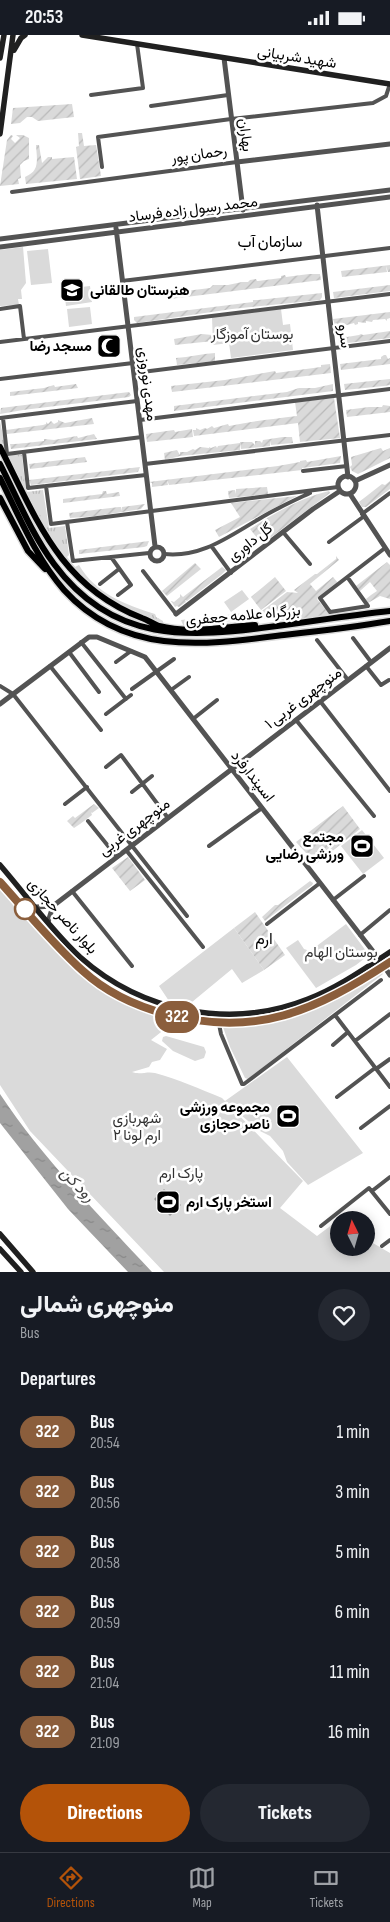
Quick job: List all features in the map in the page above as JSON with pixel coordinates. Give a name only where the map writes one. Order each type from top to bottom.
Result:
[{"type":"highway","points":[[0,447],[47,539],[62,560],[94,592],[120,608],[158,625],[186,629],[298,623]]},
{"type":"highway","name":"بزرگراه علامه جعفری","points":[[0,464],[39,542],[54,565],[86,597],[114,616],[141,627],[187,634],[237,631],[390,611]]},
{"type":"highway","name":"بزرگراه علامه جعفری","points":[[0,478],[34,545],[53,577],[81,606],[96,617],[134,635],[163,642],[187,644],[220,643],[390,623]]},
{"type":"highway","points":[[0,498],[28,551],[53,577]]},
{"type":"highway","points":[[366,613],[390,606]]},
{"type":"main road","points":[[0,58],[4,35]]},
{"type":"main road","points":[[0,134],[13,35]]},
{"type":"main road","points":[[10,57],[16,45],[25,35]]},
{"type":"main road","name":"شهید شربیانی","points":[[82,35],[390,84]]},
{"type":"main road","points":[[0,91],[7,85]]},
{"type":"main road","points":[[0,99],[5,106]]},
{"type":"main road","name":"بلوار ناصر حجازی","points":[[0,865],[48,922],[80,956],[106,977],[123,987],[138,995],[172,1007],[227,1015],[253,1013],[292,1005],[328,990],[390,952]]},
{"type":"main road","name":"بلوار ناصر حجازی","points":[[0,882],[83,971],[111,991],[152,1010],[181,1018],[219,1024],[265,1021],[302,1011],[336,995],[390,962]]},
{"type":"main road","points":[[0,1234],[33,1272]]},
{"type":"main road","points":[[0,1249],[21,1272]]},
{"type":"street","points":[[91,95],[143,88],[137,44]]},
{"type":"street","name":"بهاران","points":[[224,57],[244,216]]},
{"type":"street","points":[[102,167],[98,137],[231,119],[373,103],[386,96],[390,84]]},
{"type":"street","points":[[151,107],[228,95]]},
{"type":"street","name":"رحمان پور","points":[[12,192],[390,144]]},
{"type":"street","name":"محمد رسول زاده فرساد","points":[[0,239],[390,190]]},
{"type":"street","name":"محمد رسول زاده فرساد","points":[[0,247],[390,197]]},
{"type":"street","name":"سرو","points":[[316,199],[348,477]]},
{"type":"street","points":[[186,216],[187,223]]},
{"type":"street","name":"مهدی نوروزی","points":[[116,225],[155,546]]},
{"type":"street","points":[[47,234],[48,240]]},
{"type":"street","points":[[122,281],[390,248]]},
{"type":"street","points":[[0,342],[390,294]]},
{"type":"street","points":[[0,309],[20,306],[24,339]]},
{"type":"street","points":[[134,373],[390,341]]},
{"type":"street","points":[[0,379],[132,363]]},
{"type":"street","points":[[140,420],[390,389]]},
{"type":"street","points":[[137,401],[1,418],[7,454],[142,437]]},
{"type":"street","points":[[145,464],[390,435]]},
{"type":"street","points":[[24,452],[28,488],[146,475]]},
{"type":"street","points":[[355,481],[390,465]]},
{"type":"street","points":[[303,471],[347,466]]},
{"type":"street","points":[[339,489],[342,479],[348,477],[355,481]]},
{"type":"street","points":[[350,494],[354,491],[355,481]]},
{"type":"street","points":[[46,486],[51,524],[339,489],[350,494],[390,555]]},
{"type":"street","name":"گل داوری","points":[[176,614],[339,489]]},
{"type":"street","points":[[164,554],[189,554],[212,547],[261,517],[315,491]]},
{"type":"street","points":[[329,542],[390,493]]},
{"type":"street","points":[[67,522],[73,561],[149,553]]},
{"type":"street","points":[[283,532],[310,564]]},
{"type":"street","points":[[149,553],[155,546],[161,548],[164,554]]},
{"type":"street","points":[[212,547],[231,573]]},
{"type":"street","points":[[348,578],[368,606],[330,612],[320,600],[348,578],[385,549]]},
{"type":"street","points":[[149,553],[152,559],[156,561],[162,558],[164,554]]},
{"type":"street","points":[[110,557],[131,585],[118,595]]},
{"type":"street","points":[[100,584],[119,569]]},
{"type":"street","points":[[143,571],[176,614]]},
{"type":"street","name":"اسپندارفرد","points":[[82,642],[87,638],[97,637],[145,657],[379,959]]},
{"type":"street","points":[[353,638],[371,662]]},
{"type":"street","points":[[317,640],[348,680]]},
{"type":"street","points":[[0,704],[82,642],[126,699]]},
{"type":"street","name":"منوچهری غربی ۱","points":[[232,769],[390,648]]},
{"type":"street","points":[[69,651],[99,692]]},
{"type":"street","points":[[116,663],[131,651]]},
{"type":"street","points":[[132,689],[174,659]]},
{"type":"street","points":[[50,666],[101,731]]},
{"type":"street","points":[[366,666],[381,685],[389,680]]},
{"type":"street","points":[[170,690],[189,677]]},
{"type":"street","points":[[0,686],[13,694],[187,916]]},
{"type":"street","points":[[106,714],[131,695]]},
{"type":"street","points":[[193,719],[217,700]]},
{"type":"street","points":[[320,701],[390,791]]},
{"type":"street","points":[[296,719],[374,816]]},
{"type":"street","points":[[106,767],[121,755],[168,817]]},
{"type":"street","name":"منوچهری غربی","points":[[53,906],[232,769]]},
{"type":"street","points":[[132,792],[152,776]]},
{"type":"street","points":[[65,804],[87,787]]},
{"type":"street","points":[[210,846],[262,809]]},
{"type":"street","points":[[88,821],[117,857]]},
{"type":"street","points":[[126,850],[203,947]]},
{"type":"street","points":[[333,900],[364,876]]},
{"type":"street","points":[[267,924],[320,883]]},
{"type":"street","points":[[72,891],[132,966]]},
{"type":"street","points":[[36,907],[53,906],[48,922]]},
{"type":"street","points":[[360,935],[390,910]]},
{"type":"street","points":[[384,966],[390,974]]},
{"type":"street","points":[[219,1024],[226,1049],[243,1084],[381,979]]},
{"type":"street","points":[[355,1041],[390,1014]]},
{"type":"street","points":[[335,1015],[390,1087]]},
{"type":"street","points":[[333,1045],[348,1032]]},
{"type":"street","points":[[337,1097],[390,1059]]},
{"type":"street","points":[[362,1128],[390,1106]]},
{"type":"street","points":[[321,1226],[390,1177]]},
{"type":"street","points":[[371,1189],[390,1214]]},
{"type":"street","points":[[382,1246],[390,1241]]},
{"type":"green space","points":[[72,104],[74,117],[38,121],[32,117],[27,117],[20,123],[11,124],[13,108]]},
{"type":"green space","points":[[78,133],[82,133],[84,146],[96,145],[101,176],[80,179],[76,147],[79,146]]},
{"type":"green space","points":[[11,135],[13,136],[11,139],[15,143],[20,138],[16,135],[23,135],[29,138],[29,159],[20,165],[21,178],[18,179],[19,184],[0,186],[7,140]]},
{"type":"green space","points":[[36,145],[39,145],[42,163],[48,157],[52,157],[52,159],[74,157],[77,179],[26,184],[25,177],[30,175],[35,168]]},
{"type":"green space","points":[[23,247],[26,283],[21,290],[22,299],[18,299],[19,305],[0,306],[0,250]]},
{"type":"green space","points":[[48,249],[52,283],[31,285],[27,251]]},
{"type":"green space","points":[[390,265],[390,272],[388,272],[386,266],[387,272],[342,277],[341,271]]},
{"type":"green space","points":[[320,274],[321,280],[170,299],[170,293],[210,288],[213,285],[228,285],[256,279],[258,281],[281,278],[281,276],[285,275],[286,277]]},
{"type":"green space","points":[[390,285],[390,291],[334,298],[333,292]]},
{"type":"green space","points":[[90,286],[92,302],[66,306],[64,289]]},
{"type":"green space","points":[[322,293],[320,300],[232,309],[137,323],[134,320],[134,317],[253,302],[253,300]]},
{"type":"green space","points":[[90,307],[92,324],[69,327],[67,309]]},
{"type":"green space","name":"بوستان آموزگار","points":[[281,309],[283,325],[290,324],[293,350],[231,358],[229,343],[213,345],[212,317]]},
{"type":"green space","points":[[390,312],[390,318],[387,321],[385,319],[373,320],[372,322],[366,321],[366,323],[358,322],[355,325],[354,323],[344,324],[344,327],[341,324],[335,325],[333,319]]},
{"type":"green space","points":[[390,331],[390,338],[339,344],[338,338],[345,336]]},
{"type":"green space","points":[[202,334],[212,335],[213,341],[175,345],[174,339]]},
{"type":"green space","points":[[215,353],[215,361],[177,365],[176,358]]},
{"type":"green space","points":[[384,355],[388,359],[390,358],[390,364],[341,370],[340,364],[381,359]]},
{"type":"green space","points":[[330,364],[331,373],[172,392],[171,386],[225,380],[275,371],[276,373],[321,367],[321,365]]},
{"type":"green space","points":[[390,379],[390,385],[345,390],[344,384]]},
{"type":"green space","points":[[76,384],[78,388],[10,396],[10,392],[54,385],[55,387]]},
{"type":"green space","points":[[333,384],[333,391],[174,411],[174,406],[287,392],[299,388],[315,388]]},
{"type":"green space","points":[[129,392],[131,395],[129,397],[0,414],[1,408]]},
{"type":"green space","points":[[334,398],[340,438],[300,442],[298,423],[194,436],[193,430],[196,430],[196,428],[200,430],[212,426],[214,428],[228,424],[229,426],[297,416],[295,402]]},
{"type":"green space","points":[[383,405],[390,406],[390,412],[347,417],[346,410],[382,407]]},
{"type":"green space","points":[[92,418],[94,424],[7,434],[6,430],[43,425],[46,422],[48,424],[51,421],[54,424],[58,420],[65,423]]},
{"type":"green space","points":[[0,421],[7,455],[22,455],[26,492],[43,490],[49,528],[65,526],[69,555],[67,557],[75,567],[79,565],[86,575],[102,590],[122,602],[155,614],[156,617],[163,621],[163,625],[127,610],[82,579],[56,546],[37,517],[0,443]]},
{"type":"green space","points":[[192,429],[193,437],[147,442],[146,434]]},
{"type":"green space","points":[[94,434],[97,439],[11,449],[10,444],[77,436],[78,438]]},
{"type":"green space","points":[[292,437],[293,443],[271,445],[270,441],[270,446],[241,449],[240,442],[252,442],[255,445],[255,441],[262,443],[263,440]]},
{"type":"green space","points":[[240,443],[240,450],[180,456],[165,460],[164,453],[177,450],[180,455],[180,452],[195,450],[200,447],[211,448],[216,446],[217,448],[218,446]]},
{"type":"green space","points":[[381,448],[383,451],[390,448],[390,458],[358,474],[352,471],[350,467],[352,465],[351,457]]},
{"type":"green space","points":[[341,456],[340,463],[302,468],[302,470],[169,485],[167,480],[168,485],[152,487],[152,483],[149,482],[278,466],[306,460],[307,462]]},
{"type":"green space","points":[[85,457],[87,462],[30,469],[29,464]]},
{"type":"green space","points":[[140,467],[138,472],[31,485],[29,480]]},
{"type":"green space","points":[[390,481],[390,489],[366,507],[362,507],[359,502],[382,484],[385,485]]},
{"type":"green space","points":[[267,487],[268,494],[229,498],[228,491],[235,490],[236,494],[236,489]]},
{"type":"green space","points":[[103,491],[106,491],[107,494],[119,492],[120,496],[63,503],[63,499],[102,494]]},
{"type":"green space","points":[[329,491],[330,493],[262,544],[250,529],[298,502]]},
{"type":"green space","points":[[297,496],[219,537],[215,530],[240,517],[231,503]]},
{"type":"green space","points":[[145,504],[141,509],[97,516],[70,518],[69,513],[119,507],[121,507],[122,511],[122,507]]},
{"type":"green space","points":[[149,541],[147,546],[144,547],[79,554],[79,550]]},
{"type":"green space","points":[[336,556],[339,560],[305,588],[310,584],[316,591],[333,577],[338,583],[317,599],[331,616],[293,621],[270,618],[183,625],[181,620],[262,611],[287,592],[298,593],[294,590],[336,559]]},
{"type":"green space","points":[[387,562],[390,565],[390,599],[380,596],[368,603],[366,599],[377,591],[370,582],[360,591],[356,586]]},
{"type":"green space","points":[[195,563],[201,569],[167,596],[162,591]]},
{"type":"green space","points":[[222,567],[226,570],[221,575],[187,601],[185,600],[186,602],[179,607],[175,607],[171,601],[174,602],[180,597],[180,594],[183,597]]},
{"type":"green space","points":[[275,577],[286,591],[261,610],[251,597]]},
{"type":"green space","points":[[242,590],[249,599],[231,612],[224,602]]},
{"type":"green space","points":[[94,804],[99,808],[91,812],[92,815],[74,828],[67,821],[73,816],[75,818]]},
{"type":"green space","points":[[343,806],[360,829],[316,864],[296,842]]},
{"type":"green space","points":[[362,830],[384,858],[363,874],[341,846]]},
{"type":"green space","points":[[128,857],[145,880],[130,891],[112,868]]},
{"type":"green space","points":[[310,881],[313,883],[312,885],[265,921],[262,917],[275,905],[278,905]]},
{"type":"green space","name":"پارک ارم","points":[[0,889],[78,974],[107,993],[136,1008],[175,1021],[151,1040],[167,1049],[160,1060],[152,1062],[149,1067],[132,1072],[164,1075],[222,1098],[225,1101],[287,1057],[363,1153],[308,1185],[287,1162],[283,1151],[270,1136],[260,1131],[228,1104],[303,1181],[280,1208],[317,1236],[330,1226],[330,1256],[375,1256],[375,1244],[390,1253],[390,1272],[164,1272],[30,1131],[0,1085]]},
{"type":"green space","points":[[255,912],[285,955],[264,970],[234,928]]},
{"type":"green space","name":"بوستان الهام","points":[[346,924],[369,955],[356,965],[316,988],[286,948],[298,940],[304,949],[310,951]]},
{"type":"green space","name":"بوستان الهام","points":[[234,928],[264,970],[242,983],[232,969],[186,1007],[171,1004],[159,986]]},
{"type":"green space","points":[[381,972],[383,974],[248,1079],[245,1078],[223,1027],[265,1024],[296,1016],[326,1004]]},
{"type":"green space","points":[[166,1036],[204,1047],[206,1052],[204,1058],[195,1061],[173,1051],[162,1041],[163,1037]]},
{"type":"water","points":[[0,1094],[53,1164],[152,1272],[128,1272],[68,1209],[0,1123]]},
{"type":"water","name":"استخر پارک ارم","points":[[164,1189],[181,1205],[170,1216],[154,1199]]},
{"type":"bus line","name":"322","points":[[0,882],[83,971],[126,999],[152,1010],[181,1018],[219,1024],[265,1021],[284,1017],[310,1008],[336,995],[390,962]]},
{"type":"place","name":"هنرستان طالقانی","points":[[72,290]]},
{"type":"place","name":"مسجد رضا","points":[[109,346]]},
{"type":"place","name":"مجتمع ورزشی رضایی","points":[[362,846]]},
{"type":"place","name":"مجموعه ورزشی ناصر حجازی","points":[[288,1116]]},
{"type":"place","name":"استخر پارک ارم","points":[[168,1202]]},
{"type":"district","name":"سازمان آب","points":[[270,241]]},
{"type":"district","name":"ارم","points":[[264,938]]},
{"type":"park label","name":"شهربازی ارم لونا ۲","points":[[137,1126]]},
{"type":"water label","name":"رود کن","points":[[78,1184]]}]
